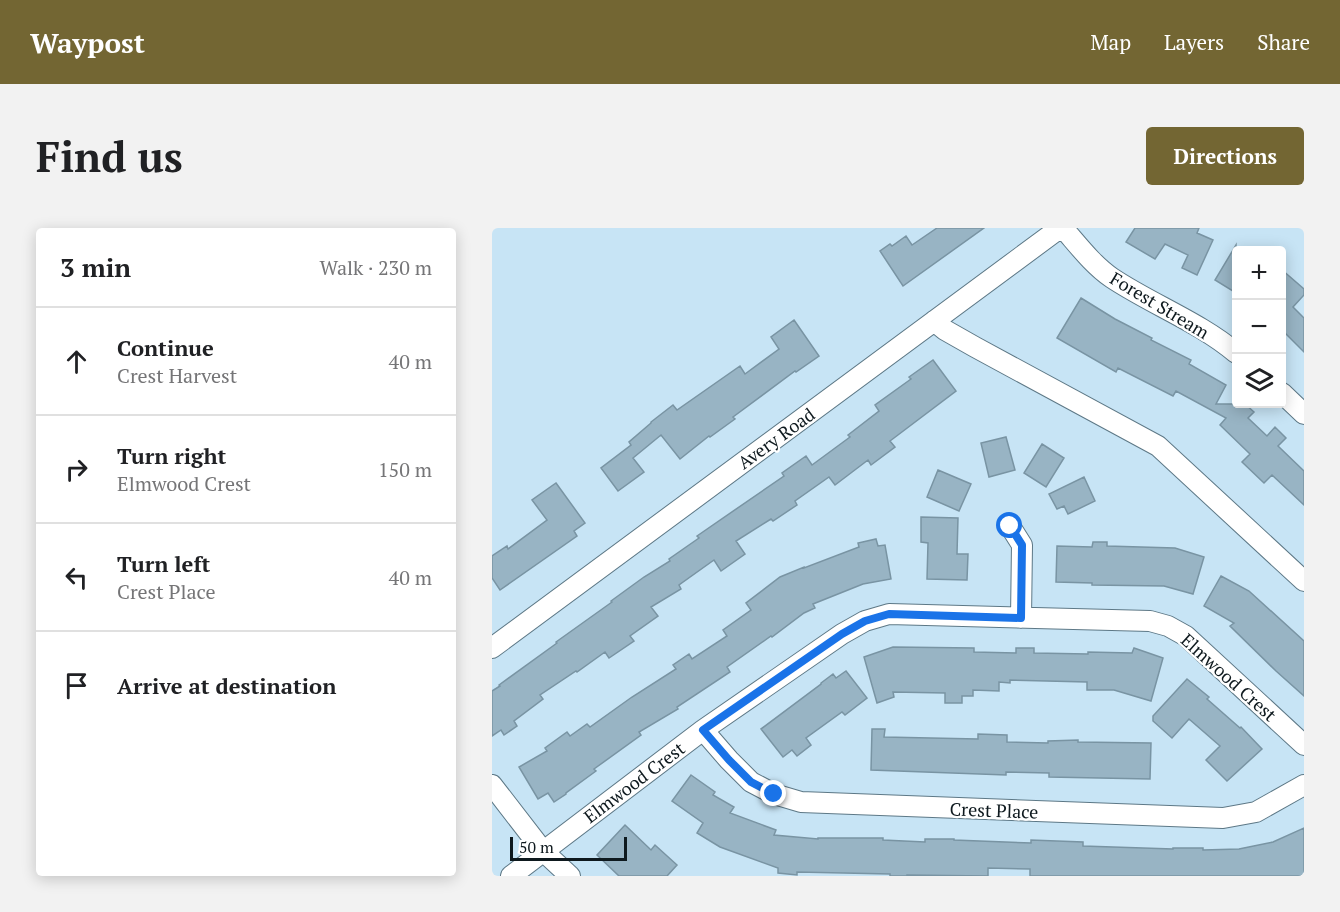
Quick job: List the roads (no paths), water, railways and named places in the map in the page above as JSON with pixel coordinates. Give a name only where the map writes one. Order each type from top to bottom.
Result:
[{"type":"street","name":"Avery Road","points":[[492,648],[1061,228]]},
{"type":"street","name":"Forest Stream","points":[[1061,228],[1088,258],[1110,277],[1210,334],[1232,349]]},
{"type":"street","points":[[934,321],[975,347],[1158,446],[1304,581]]},
{"type":"street","points":[[1286,398],[1304,414]]},
{"type":"street","points":[[1010,526],[1022,545],[1021,618]]},
{"type":"street","name":"Elmwood Crest","points":[[511,876],[703,730],[842,634],[865,621],[889,614],[1150,621],[1168,626],[1186,636],[1304,745]]},
{"type":"street","name":"Crest Place","points":[[703,730],[751,782],[774,794],[801,802],[1222,818],[1256,812],[1304,785]]},
{"type":"street","points":[[492,785],[543,851],[570,876]]}]
